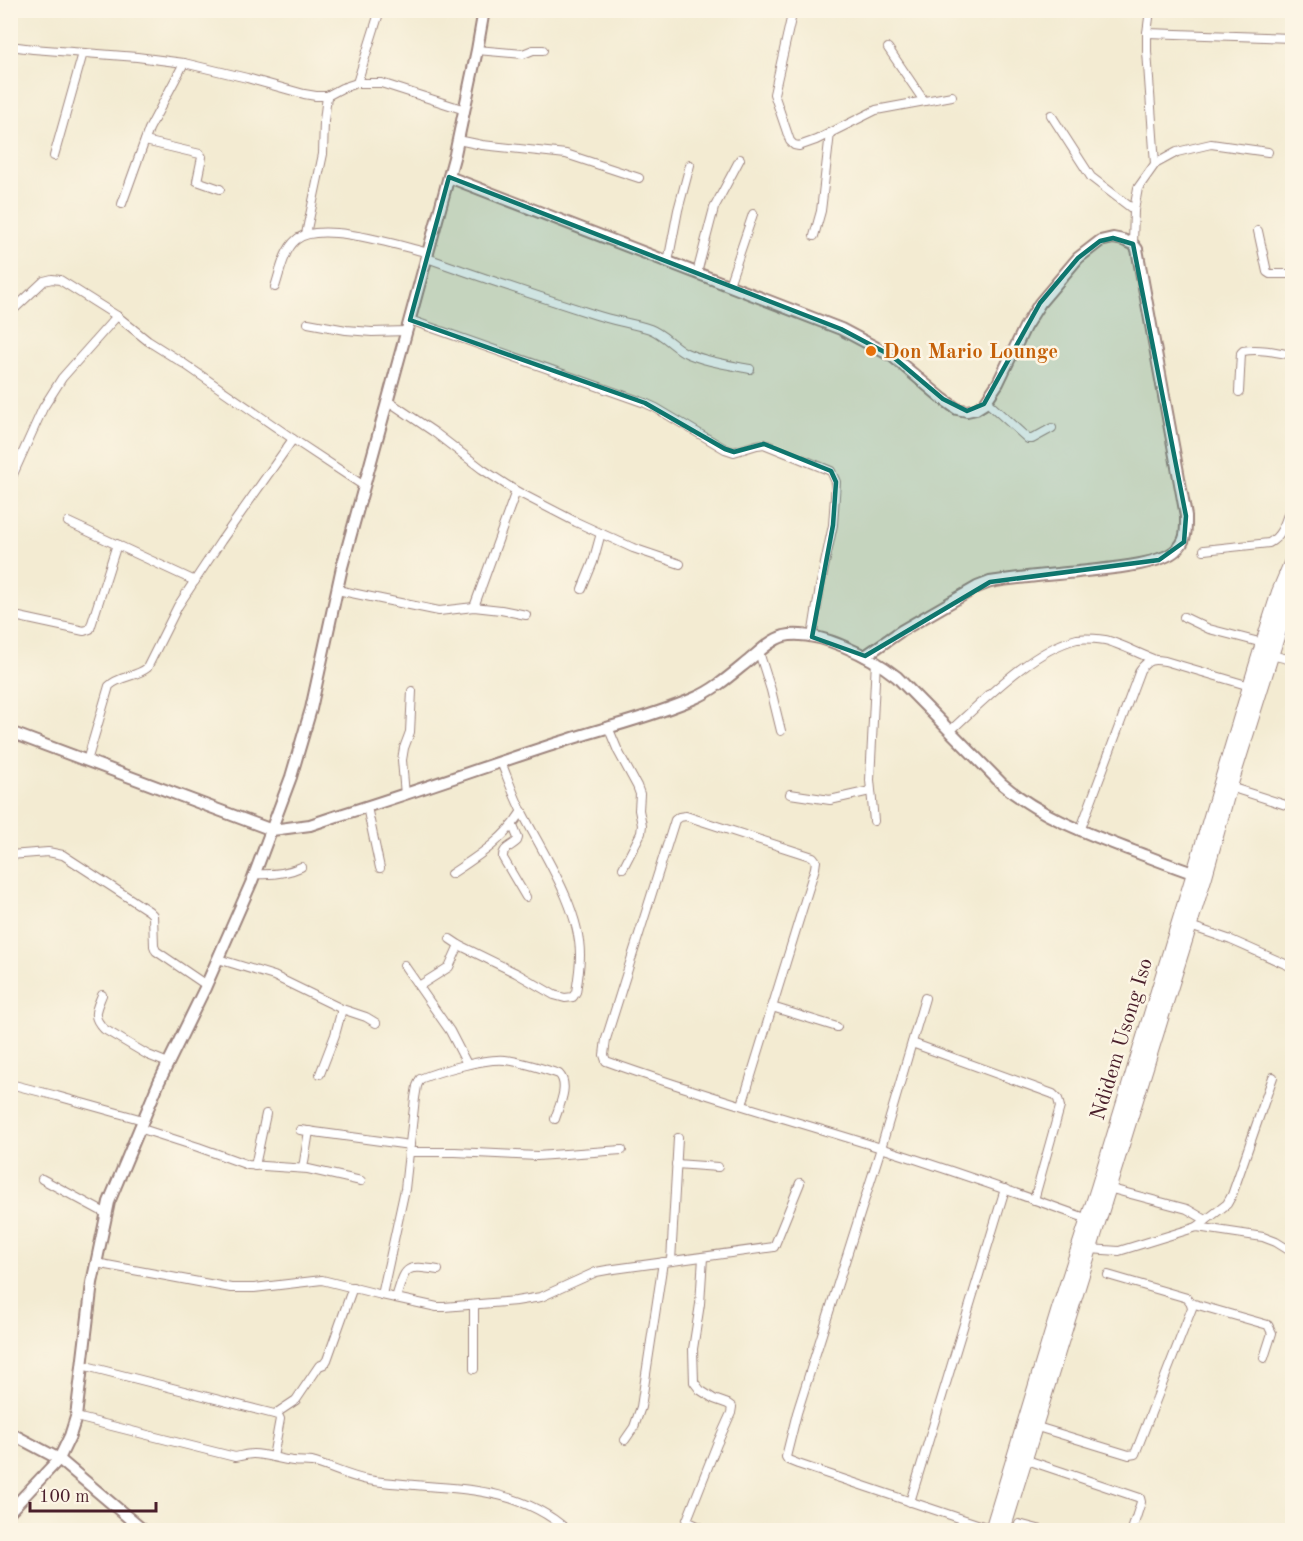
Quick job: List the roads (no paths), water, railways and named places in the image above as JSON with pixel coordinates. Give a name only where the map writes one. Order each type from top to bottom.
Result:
[{"type":"highway","name":"Ndidem Usong Iso","points":[[996,1530],[1059,1309],[1230,788],[1267,649],[1279,592],[1293,561]]},
{"type":"highway","name":"Ndidem Usong Iso","points":[[996,1530],[1024,1459],[1190,926],[1200,875],[1250,686],[1293,589]]},
{"type":"street","points":[[357,83],[380,10]]},
{"type":"street","points":[[10,1511],[59,1459],[70,1436],[76,1417],[92,1283],[116,1183],[168,1063],[218,959],[255,874],[291,777],[311,710],[337,590],[364,486],[449,177],[465,110],[484,10]]},
{"type":"street","points":[[793,10],[774,94],[790,141],[794,145],[799,146],[830,133],[876,110],[952,96]]},
{"type":"street","points":[[1150,10],[1147,33],[1155,164]]},
{"type":"street","points":[[1147,33],[1293,38]]},
{"type":"street","points":[[10,46],[184,63],[304,94],[327,96],[357,83],[381,83],[465,110]]},
{"type":"street","points":[[888,48],[924,101]]},
{"type":"street","points":[[477,50],[523,54],[533,50],[543,50]]},
{"type":"street","points":[[54,156],[83,53]]},
{"type":"street","points":[[122,204],[149,129],[184,63]]},
{"type":"street","points":[[306,234],[323,154],[327,96]]},
{"type":"street","points":[[1051,115],[1090,177],[1134,210]]},
{"type":"street","points":[[814,236],[821,211],[830,133]]},
{"type":"street","points":[[458,140],[482,145],[566,154],[639,178]]},
{"type":"street","points":[[145,141],[200,154],[202,157],[197,181],[220,189]]},
{"type":"street","points":[[1132,244],[1138,188],[1155,164],[1177,152],[1211,144],[1268,153]]},
{"type":"street","points":[[697,273],[714,208],[740,159]]},
{"type":"street","points":[[668,262],[690,165]]},
{"type":"street","points":[[449,177],[841,329],[892,356],[943,399],[957,409],[967,411],[984,404],[998,383],[1025,327],[1040,303],[1078,258],[1100,242],[1113,238],[1132,244],[1137,249],[1186,516],[1184,542],[1175,552],[1159,560],[1122,567],[990,582],[977,587],[901,631],[865,656]]},
{"type":"street","points":[[729,285],[753,214]]},
{"type":"street","points":[[1258,231],[1267,272],[1293,274]]},
{"type":"street","points":[[275,287],[288,249],[295,240],[306,234],[345,233],[428,255],[515,290],[652,330],[688,354],[750,369]]},
{"type":"street","points":[[11,311],[44,281],[60,280],[117,316],[148,341],[364,486]]},
{"type":"street","points":[[10,481],[43,408],[62,378],[117,316]]},
{"type":"street","points":[[308,323],[372,332],[409,326],[645,403],[725,449],[734,452],[764,444],[831,471],[836,482],[833,525],[812,637]]},
{"type":"street","points":[[1239,392],[1243,351],[1293,355]]},
{"type":"street","points":[[388,401],[516,491],[633,548],[680,564]]},
{"type":"street","points":[[986,401],[1028,439],[1052,428]]},
{"type":"street","points":[[87,761],[109,686],[113,682],[143,672],[147,668],[178,606],[293,439]]},
{"type":"street","points":[[474,607],[516,491]]},
{"type":"street","points":[[1204,550],[1269,543],[1280,536],[1293,503]]},
{"type":"street","points":[[68,522],[195,580]]},
{"type":"street","points":[[582,590],[601,533]]},
{"type":"street","points":[[10,615],[84,631],[90,629],[117,544]]},
{"type":"street","points":[[337,590],[439,611],[474,607],[526,615]]},
{"type":"street","points":[[1184,617],[1209,629],[1293,660]]},
{"type":"street","points":[[10,732],[272,830],[310,825],[661,711],[696,698],[710,690],[771,643],[784,636],[812,637],[848,648],[876,661],[897,677],[978,761],[1012,793],[1038,810],[1080,831],[1200,875]]},
{"type":"street","points":[[950,731],[1036,657],[1055,647],[1079,639],[1107,640],[1152,659],[1165,660],[1250,686]]},
{"type":"street","points":[[759,652],[781,731]]},
{"type":"street","points":[[1080,831],[1140,670],[1152,659]]},
{"type":"street","points":[[874,821],[870,791],[876,661]]},
{"type":"street","points":[[405,795],[402,760],[411,720],[412,691]]},
{"type":"street","points":[[608,727],[640,794],[641,833],[622,868]]},
{"type":"street","points":[[450,939],[554,995],[565,998],[573,997],[576,992],[580,955],[571,911],[558,879],[522,811],[501,762]]},
{"type":"street","points":[[1230,788],[1293,807]]},
{"type":"street","points":[[790,794],[830,800],[870,791]]},
{"type":"street","points":[[367,807],[380,868]]},
{"type":"street","points":[[451,874],[484,853],[513,826],[522,811]]},
{"type":"street","points":[[742,1105],[816,861],[813,857],[686,816],[679,817],[675,820],[606,1040],[604,1055],[606,1061],[742,1105],[881,1148],[1088,1219]]},
{"type":"street","points":[[513,826],[517,841],[502,853],[526,897]]},
{"type":"street","points":[[10,855],[48,852],[63,855],[149,911],[153,915],[156,951],[206,985]]},
{"type":"street","points":[[255,874],[271,875],[290,872],[302,867]]},
{"type":"street","points":[[1190,926],[1232,940],[1293,967]]},
{"type":"street","points":[[419,986],[449,968],[459,945]]},
{"type":"street","points":[[218,959],[274,976],[376,1023]]},
{"type":"street","points":[[404,965],[450,1032],[467,1064]]},
{"type":"street","points":[[102,995],[95,1016],[100,1025],[148,1055],[168,1063]]},
{"type":"street","points":[[926,998],[785,1454],[788,1460],[798,1464],[996,1530]]},
{"type":"street","points":[[772,1007],[837,1027]]},
{"type":"street","points":[[320,1074],[342,1009]]},
{"type":"street","points":[[912,1043],[1053,1094],[1058,1099],[1060,1107],[1034,1200]]},
{"type":"street","points":[[382,1295],[405,1189],[415,1098],[420,1079],[467,1064],[502,1059],[524,1062],[559,1074],[564,1078],[555,1119]]},
{"type":"street","points":[[1089,1250],[1119,1251],[1197,1227],[1227,1204],[1273,1077]]},
{"type":"street","points":[[10,1084],[57,1096],[141,1124],[241,1163],[255,1166],[303,1168],[361,1181]]},
{"type":"street","points":[[255,1166],[266,1114]]},
{"type":"street","points":[[300,1130],[410,1149],[455,1152],[537,1156],[622,1150]]},
{"type":"street","points":[[303,1168],[309,1131]]},
{"type":"street","points":[[624,1440],[634,1427],[641,1407],[667,1262],[678,1138]]},
{"type":"street","points":[[676,1164],[718,1167]]},
{"type":"street","points":[[42,1179],[107,1214]]},
{"type":"street","points":[[96,1263],[231,1288],[255,1288],[322,1280],[437,1306],[516,1301],[541,1297],[596,1272],[774,1247],[800,1183]]},
{"type":"street","points":[[1108,1188],[1187,1209],[1206,1220]]},
{"type":"street","points":[[910,1502],[1005,1189]]},
{"type":"street","points":[[1197,1227],[1263,1237],[1293,1252]]},
{"type":"street","points":[[683,1530],[732,1407],[700,1390],[694,1382],[693,1349],[700,1304],[703,1257]]},
{"type":"street","points":[[396,1298],[402,1277],[409,1268],[438,1270]]},
{"type":"street","points":[[1034,1426],[1129,1455],[1136,1454],[1192,1308],[1187,1298],[1108,1275]]},
{"type":"street","points":[[275,1414],[296,1400],[319,1366],[327,1360],[353,1287]]},
{"type":"street","points":[[1191,1303],[1268,1325],[1272,1333],[1264,1358]]},
{"type":"street","points":[[474,1305],[474,1369]]},
{"type":"street","points":[[82,1365],[278,1415],[280,1419],[273,1457]]},
{"type":"street","points":[[76,1417],[235,1457],[255,1454],[291,1461],[311,1462],[366,1480],[494,1493],[541,1511],[567,1530]]},
{"type":"street","points":[[10,1433],[59,1459],[142,1530]]},
{"type":"street","points":[[1024,1459],[1140,1498],[1141,1502],[1132,1530]]},
{"type":"street","points":[[687,1521],[706,1530]]},
{"type":"street","points":[[1020,1524],[1042,1530]]},
{"type":"place","name":"Don Mario Lounge","points":[[871,351]]}]
